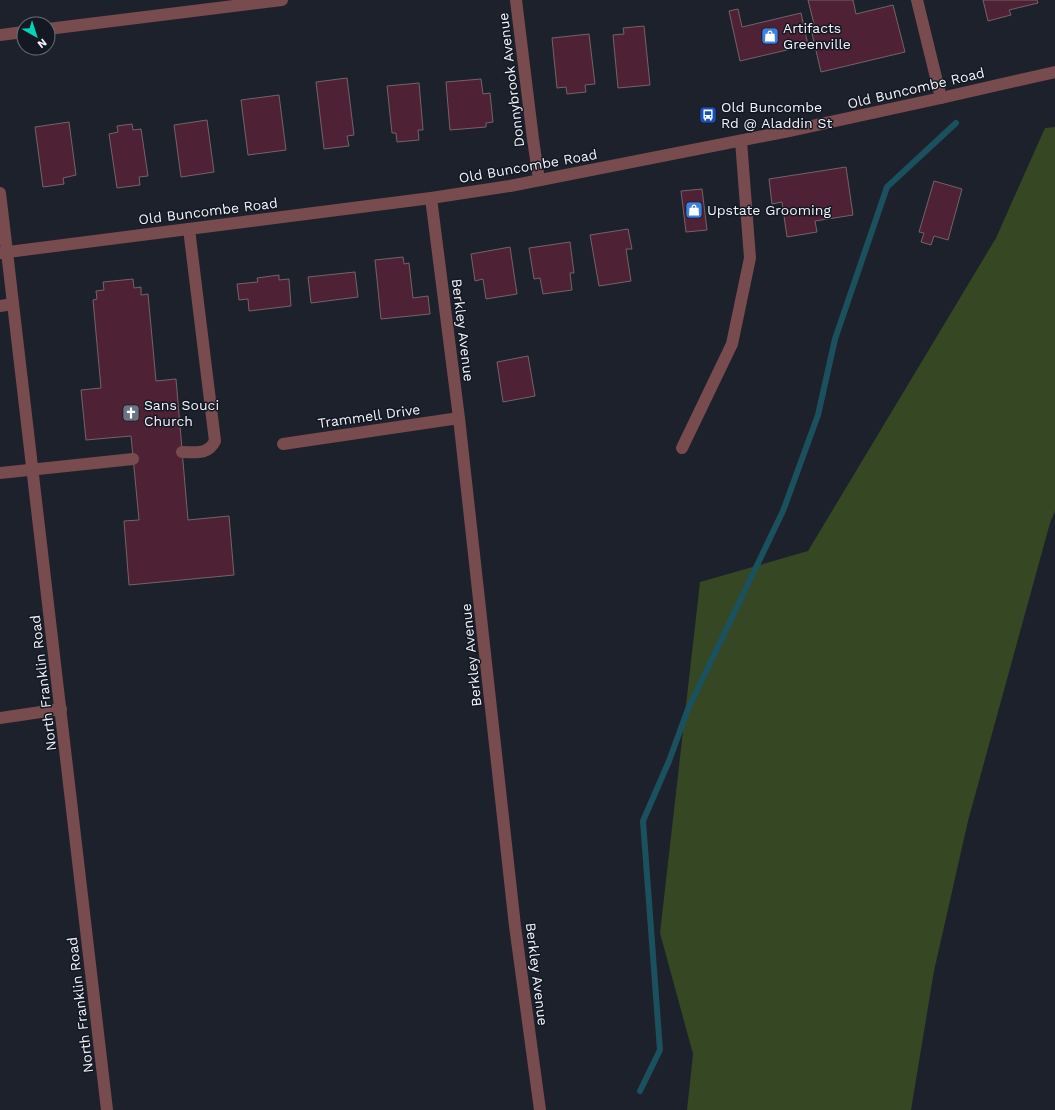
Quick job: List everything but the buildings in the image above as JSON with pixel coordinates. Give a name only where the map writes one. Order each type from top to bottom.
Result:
[{"type":"street","points":[[56,28],[282,0]]},
{"type":"street","name":"Donnybrook Avenue","points":[[516,0],[539,180]]},
{"type":"street","points":[[917,0],[941,98]]},
{"type":"street","points":[[0,35],[16,33]]},
{"type":"street","name":"Old Buncombe Road","points":[[4,253],[431,198],[539,180],[741,141],[1055,72]]},
{"type":"street","points":[[682,448],[732,344],[750,258],[741,141]]},
{"type":"street","name":"North Franklin Road","points":[[0,193],[4,253],[13,304],[33,470],[107,1110]]},
{"type":"street","name":"Berkley Avenue","points":[[431,198],[459,418],[516,926],[540,1110]]},
{"type":"street","points":[[182,452],[207,451],[212,448],[215,441],[189,229]]},
{"type":"street","points":[[0,306],[13,304]]},
{"type":"street","name":"Trammell Drive","points":[[283,444],[459,418]]},
{"type":"street","points":[[0,473],[133,459]]},
{"type":"street","points":[[0,718],[61,709]]},
{"type":"green space","points":[[1055,127],[1055,511],[1050,523],[968,821],[934,971],[911,1110],[687,1110],[693,1054],[660,933],[700,582],[808,551],[996,238],[1045,128]]},
{"type":"waterway","points":[[640,1091],[660,1050],[643,821],[669,761],[688,709],[783,511],[818,415],[835,339],[887,187],[956,123]]},
{"type":"place","name":"Artifacts Greenville","points":[[770,36]]},
{"type":"place","name":"Old Buncombe Rd @ Aladdin St","points":[[708,115]]},
{"type":"place","name":"Upstate Grooming","points":[[694,210]]},
{"type":"place","name":"Sans Souci Church","points":[[131,413]]}]
